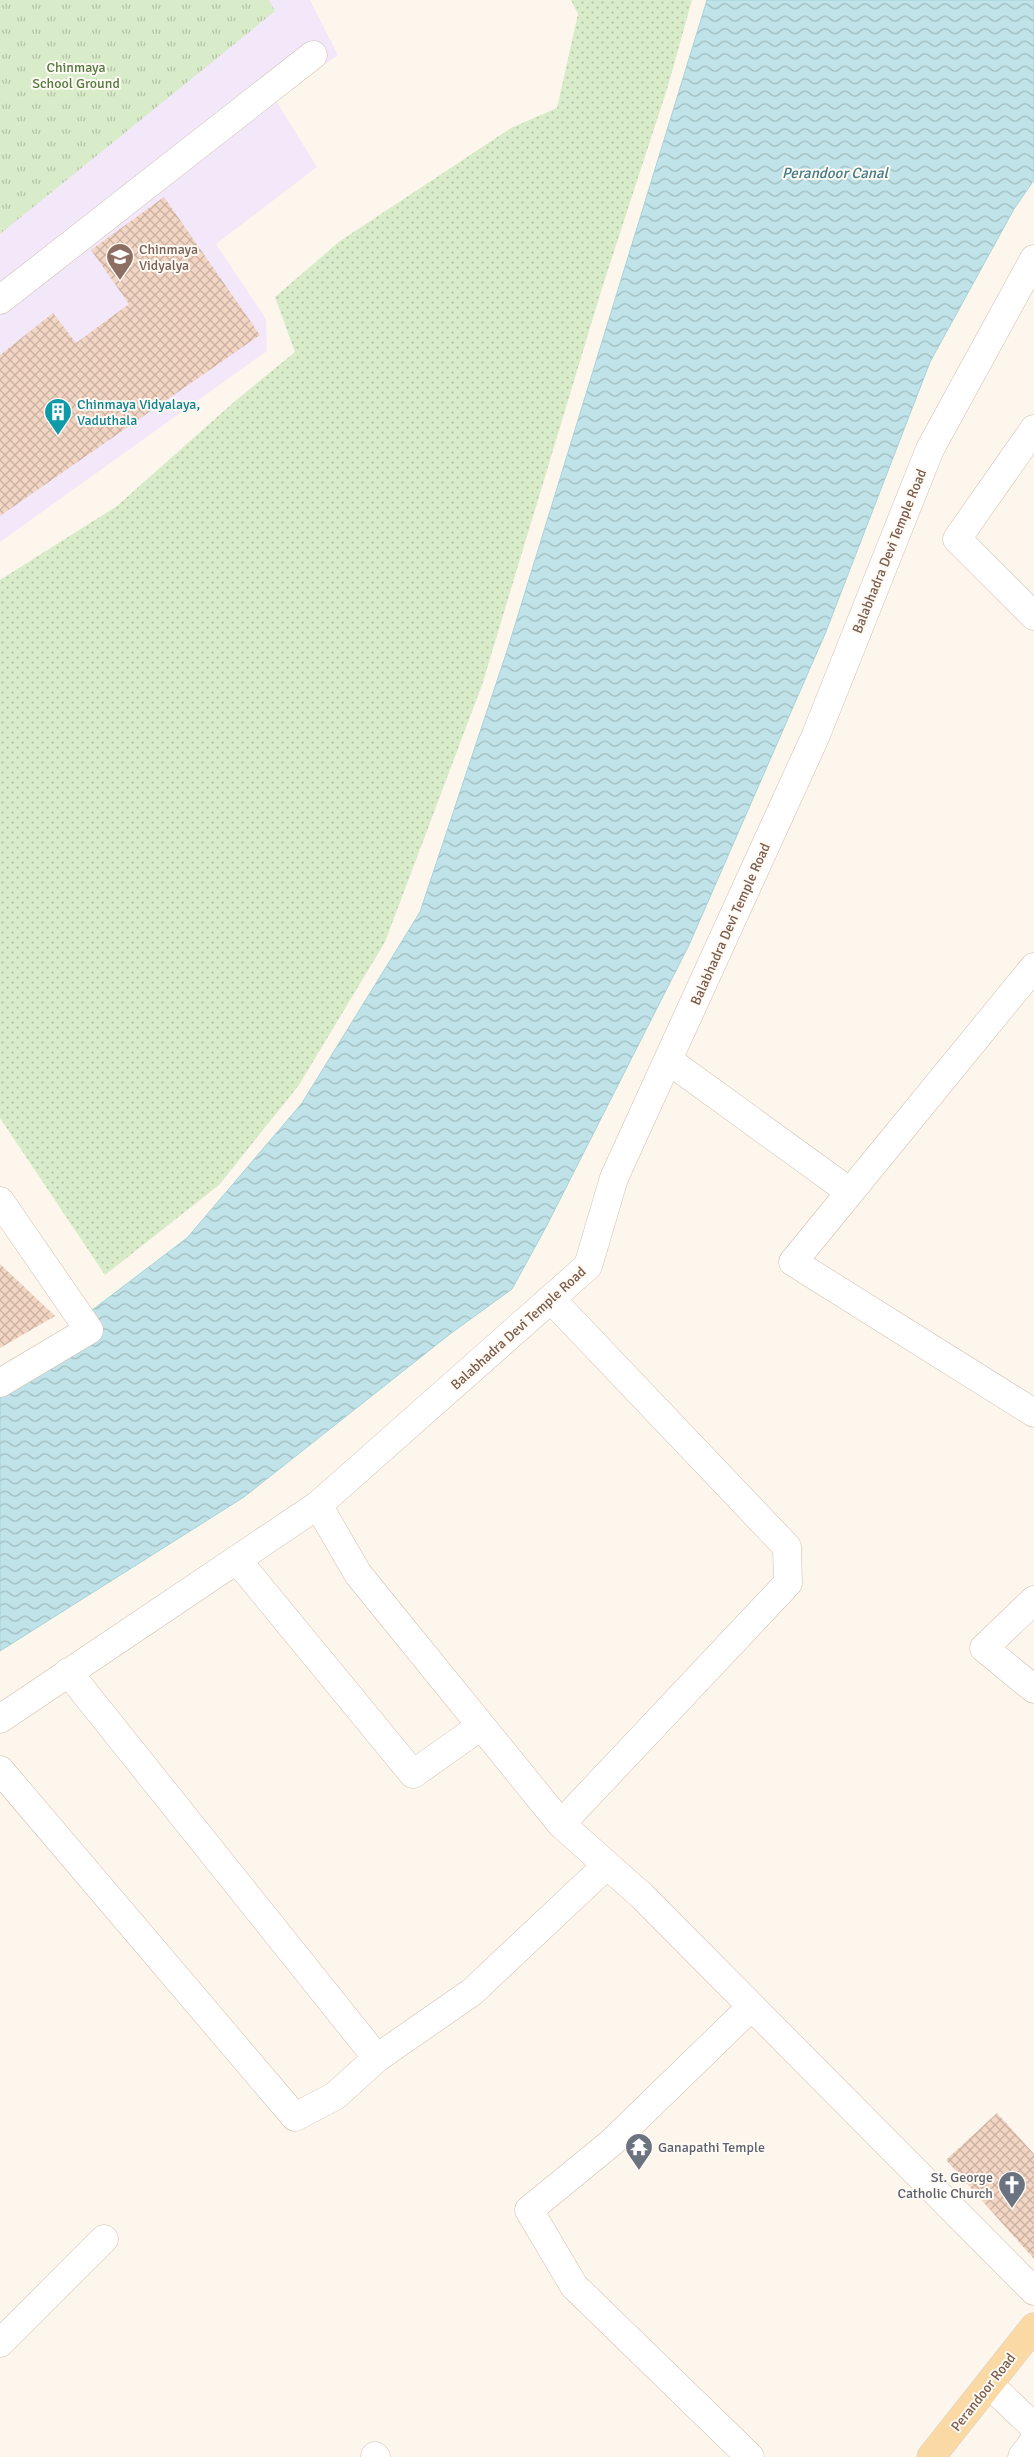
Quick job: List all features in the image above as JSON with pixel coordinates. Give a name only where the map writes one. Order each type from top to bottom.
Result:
[{"type":"main road","name":"Perandoor Road","points":[[931,2457],[1034,2327]]},
{"type":"street","points":[[0,300],[313,55]]},
{"type":"street","name":"Balabhadra Devi Temple Road","points":[[0,1719],[68,1672],[238,1561],[318,1505],[588,1266],[614,1178],[816,736],[930,449],[1034,259]]},
{"type":"street","points":[[1034,429],[957,539],[1034,616]]},
{"type":"street","points":[[1034,967],[793,1262],[1034,1413]]},
{"type":"street","points":[[668,1060],[850,1192]]},
{"type":"street","points":[[0,1201],[89,1330],[0,1383]]},
{"type":"street","points":[[551,1299],[787,1547],[788,1583],[561,1824]]},
{"type":"street","points":[[318,1505],[358,1574],[561,1824],[642,1896],[751,2008],[1034,2291]]},
{"type":"street","points":[[238,1561],[413,1774],[481,1726]]},
{"type":"street","points":[[1034,1600],[984,1648],[1034,1689]]},
{"type":"street","points":[[68,1672],[377,2058]]},
{"type":"street","points":[[0,1770],[295,2117],[335,2096],[377,2058],[472,1992],[607,1864]]},
{"type":"street","points":[[750,2457],[574,2286],[529,2210],[611,2143],[751,2008]]},
{"type":"street","points":[[0,2344],[104,2239]]},
{"type":"street","points":[[989,2384],[1034,2427]]},
{"type":"street","points":[[1022,2457],[1034,2441]]},
{"type":"shaded area","name":"Chinmaya Vidyalya","points":[[0,0],[310,0],[338,55],[275,99],[317,167],[216,244],[266,319],[267,351],[0,542]]},
{"type":"green space","name":"Chinmaya School Ground","points":[[0,0],[269,0],[275,11],[0,234]]},
{"type":"green space","points":[[571,0],[692,0],[668,86],[603,285],[482,685],[385,942],[299,1085],[219,1185],[105,1275],[0,1118],[0,580],[117,506],[234,402],[295,352],[275,297],[340,241],[511,128],[557,108],[578,14]]},
{"type":"water","name":"Perandoor Canal","points":[[707,0],[1034,0],[1034,180],[1014,209],[930,362],[825,634],[689,945],[546,1227],[512,1289],[450,1334],[244,1497],[0,1651],[0,1380],[187,1238],[302,1103],[420,912],[507,651]]},
{"type":"building","name":"Chinmaya Vidyalaya, Vaduthala","points":[[164,197],[260,335],[0,516],[0,355],[53,313],[76,343],[129,304],[91,250]]},
{"type":"building","points":[[0,1264],[55,1316],[0,1348]]},
{"type":"building","name":"St. George Catholic Church","points":[[997,2113],[1034,2154],[1034,2259],[946,2160]]},
{"type":"place","name":"Chinmaya Vidyalya","points":[[120,281]]},
{"type":"place","name":"Chinmaya Vidyalaya, Vaduthala","points":[[58,436]]},
{"type":"place","name":"Ganapathi Temple","points":[[639,2171]]},
{"type":"place","name":"St. George Catholic Church","points":[[1012,2209]]}]
